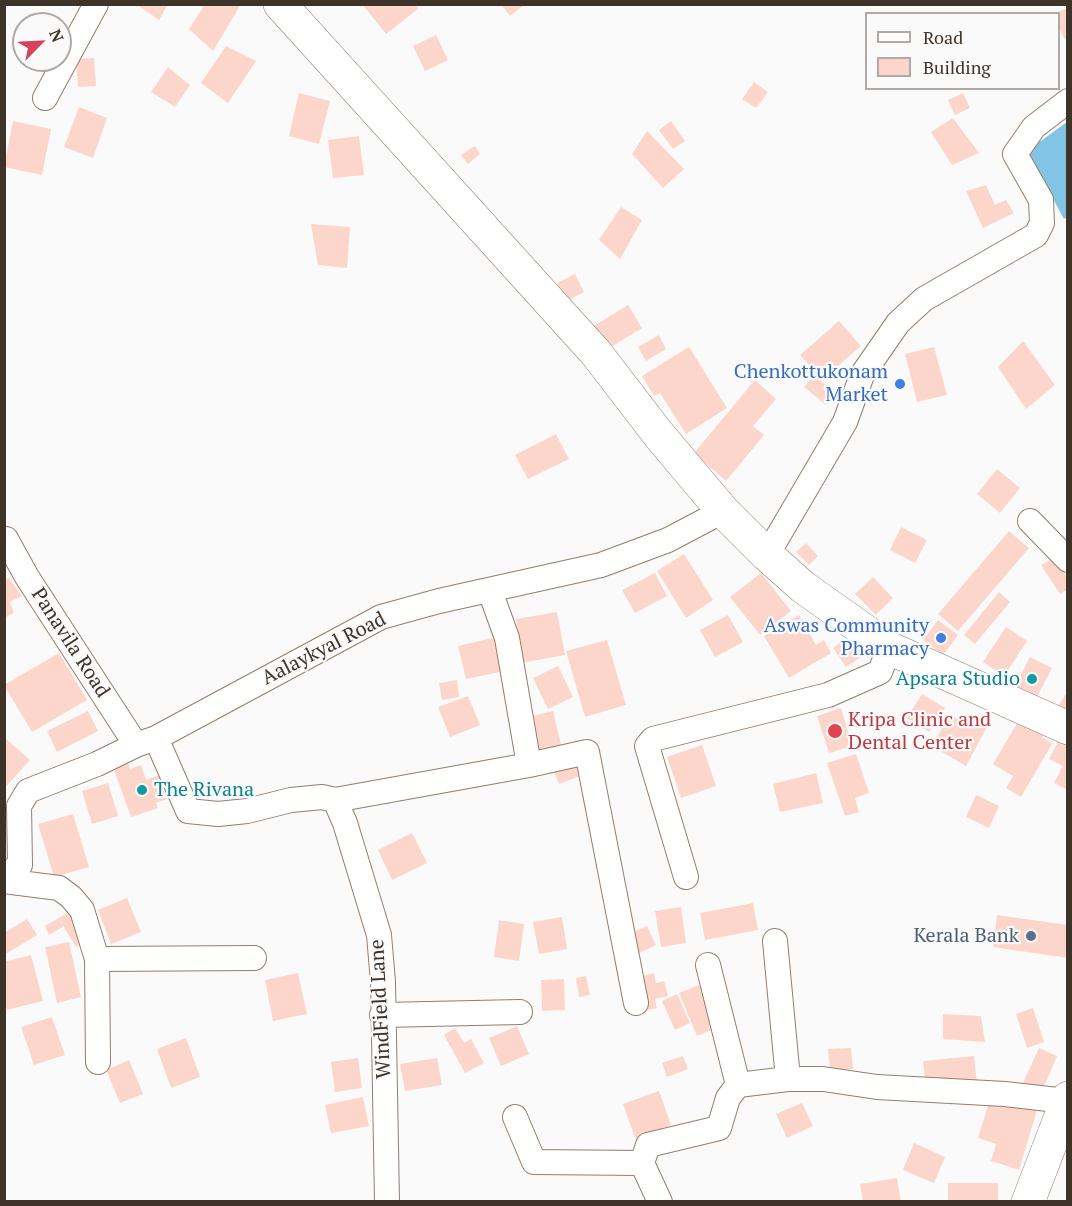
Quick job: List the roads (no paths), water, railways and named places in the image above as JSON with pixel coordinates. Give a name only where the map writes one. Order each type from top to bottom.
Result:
[{"type":"main road","points":[[281,5],[596,353],[659,435],[723,511],[767,555],[803,587],[889,648],[1068,728]]},
{"type":"main road","points":[[1028,1202],[1067,1100]]},
{"type":"street","points":[[45,98],[96,4]]},
{"type":"street","points":[[767,555],[845,422],[862,375],[898,323],[924,299],[1036,235],[1042,223],[1041,200],[1015,154],[1034,127],[1068,101]]},
{"type":"street","name":"Aalaykyal Road","points":[[15,877],[19,806],[28,791],[146,742],[381,617],[439,601],[601,565],[668,540],[723,511]]},
{"type":"street","points":[[1030,521],[1068,560]]},
{"type":"street","name":"Panavila Road","points":[[6,540],[27,577],[146,742]]},
{"type":"street","points":[[490,591],[507,638],[529,765]]},
{"type":"street","points":[[686,877],[647,746],[653,739],[828,696],[880,672],[889,648]]},
{"type":"street","points":[[146,742],[188,811],[218,814],[322,797],[335,800],[529,765],[587,752],[636,1003]]},
{"type":"street","name":"WindField Lane","points":[[335,800],[345,823],[379,935],[387,1202]]},
{"type":"street","points":[[15,877],[59,888],[82,910],[97,958],[98,1062]]},
{"type":"street","points":[[775,941],[788,1079]]},
{"type":"street","points":[[97,958],[254,958]]},
{"type":"street","points":[[708,965],[738,1085]]},
{"type":"street","points":[[382,1015],[520,1012]]},
{"type":"street","points":[[660,1202],[642,1163],[648,1145],[719,1128],[728,1098],[738,1085],[788,1079],[823,1079],[877,1087],[1067,1100]]},
{"type":"street","points":[[515,1117],[534,1162],[642,1163]]},
{"type":"water","points":[[1067,122],[1067,217],[1064,219],[1027,151]]},
{"type":"place","name":"Chenkottukonam Market","points":[[900,384]]},
{"type":"place","name":"Aswas Community Pharmacy","points":[[941,638]]},
{"type":"place","name":"Apsara Studio","points":[[1032,679]]},
{"type":"place","name":"Kripa Clinic and Dental Center","points":[[835,731]]},
{"type":"place","name":"The Rivana","points":[[142,790]]},
{"type":"place","name":"Kerala Bank","points":[[1031,936]]}]
